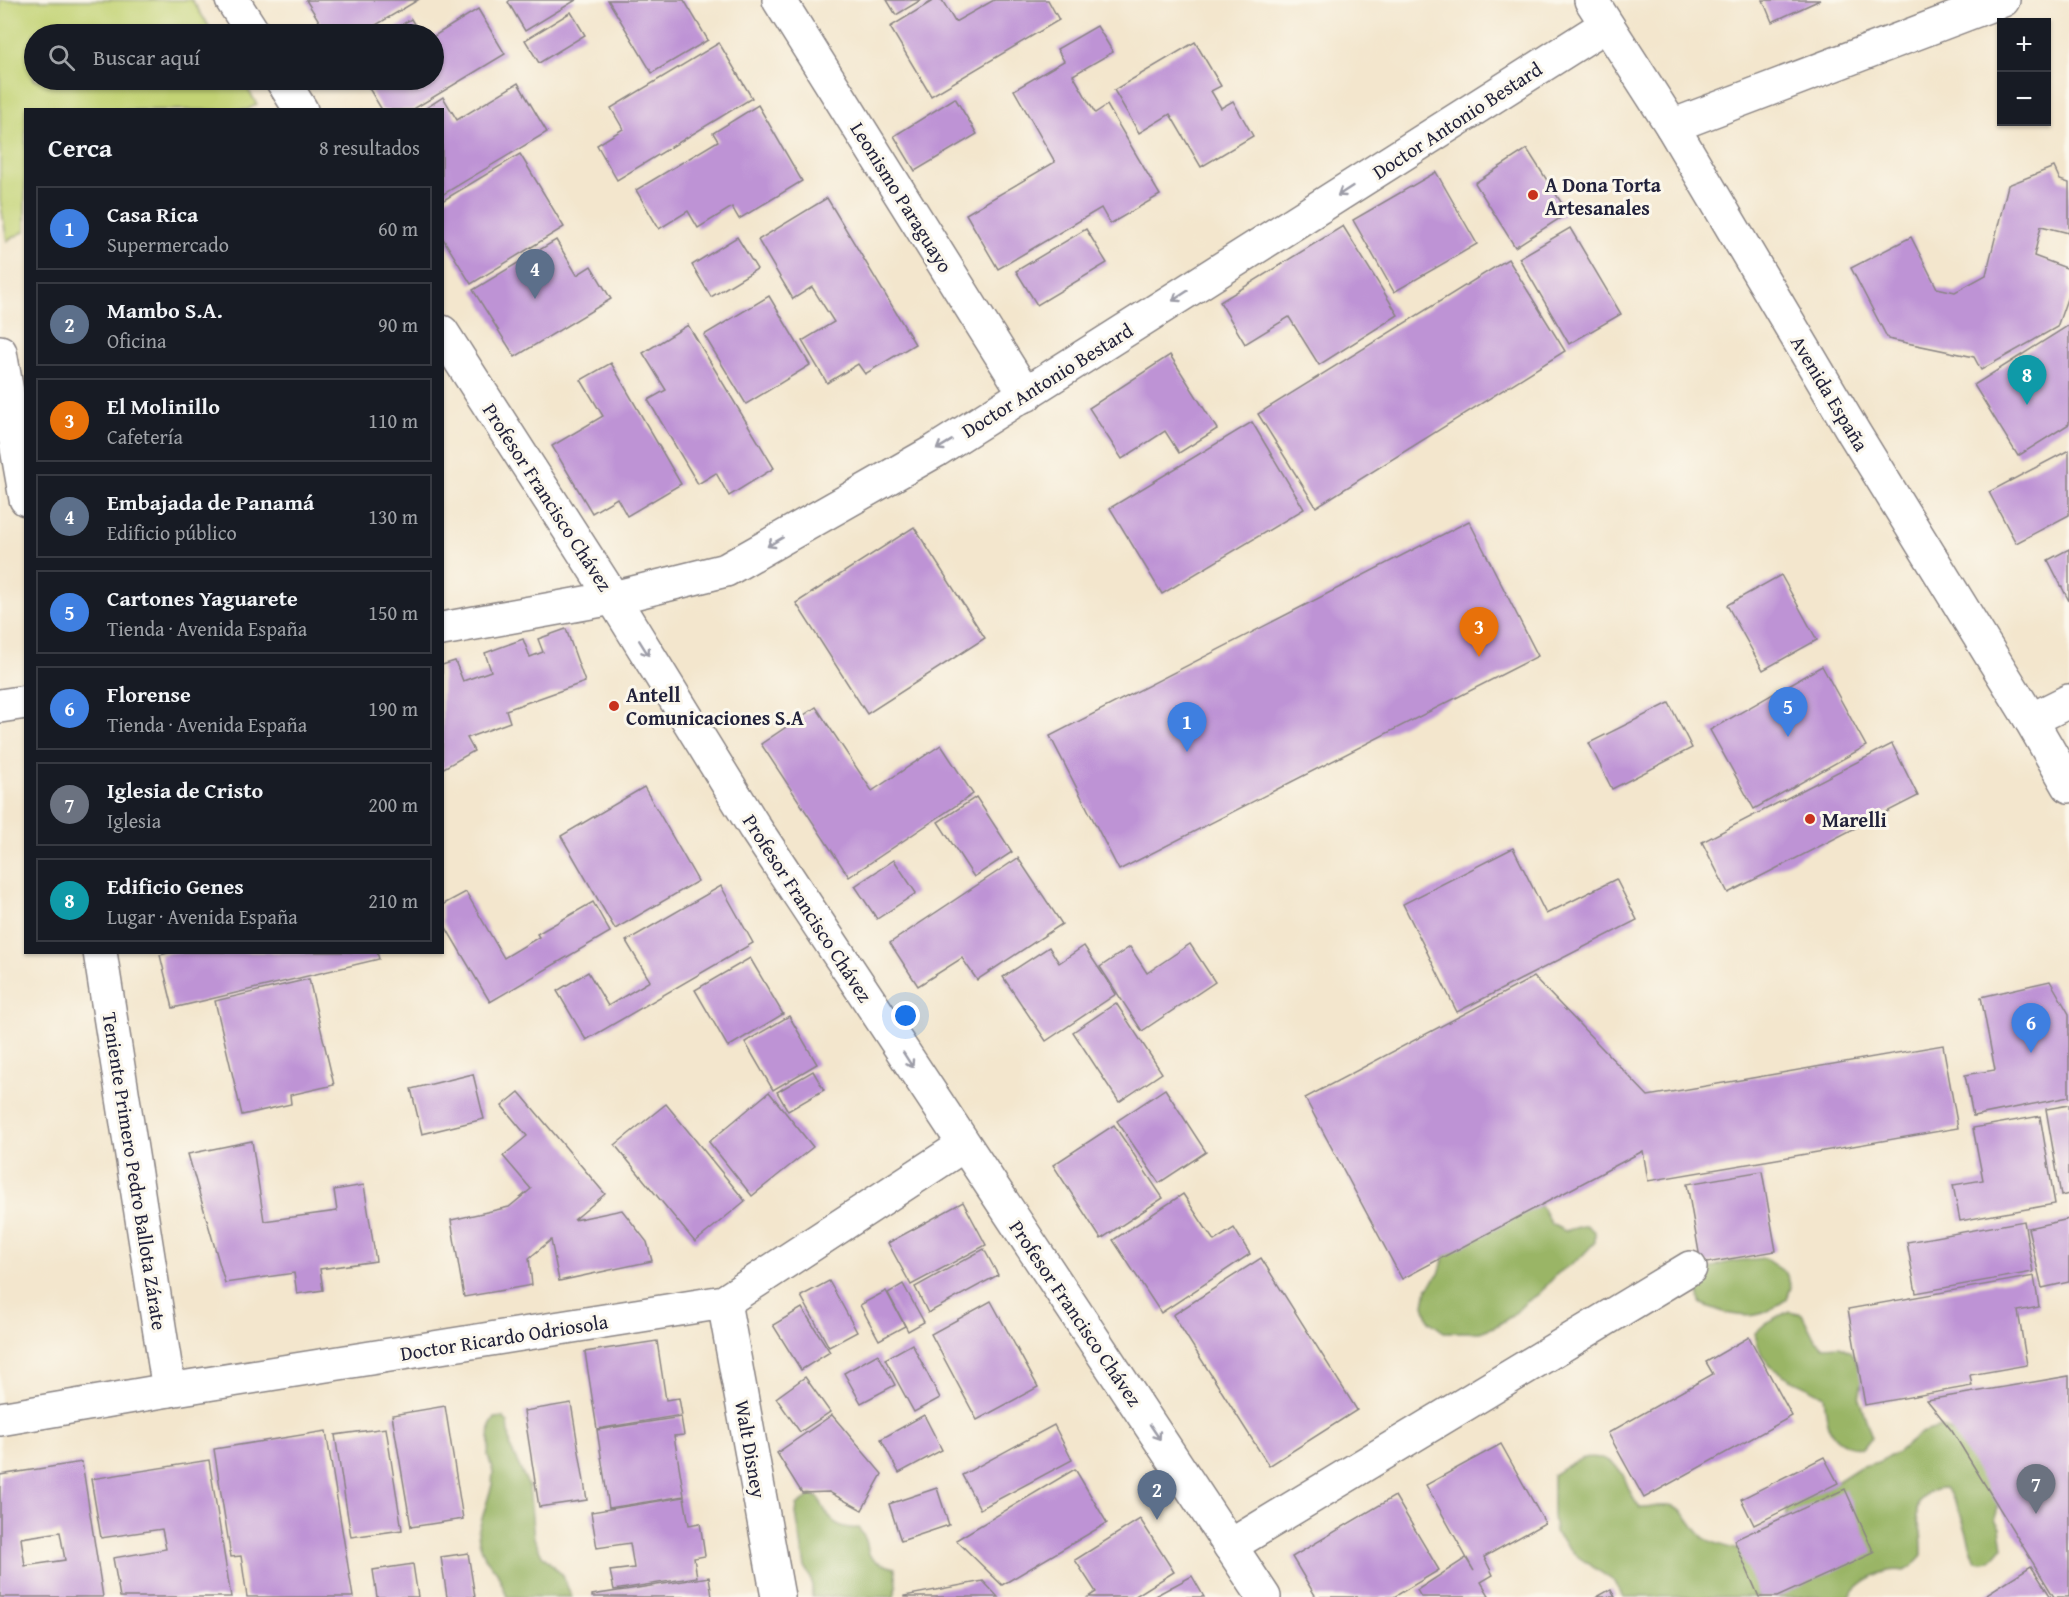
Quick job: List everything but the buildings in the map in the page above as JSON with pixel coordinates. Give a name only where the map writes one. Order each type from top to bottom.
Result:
[{"type":"street","points":[[232,0],[248,24]]},
{"type":"street","name":"Leonismo Paraguayo","points":[[779,0],[1026,394]]},
{"type":"street","points":[[1672,126],[2003,0]]},
{"type":"street","name":"Doctor Antonio Bestard","points":[[444,629],[613,598],[726,570],[935,451],[1026,394],[1599,12]]},
{"type":"street","name":"Avenida España","points":[[1599,12],[1672,126],[1854,433],[2031,720],[2069,786]]},
{"type":"street","points":[[288,90],[300,108]]},
{"type":"street","name":"Profesor Francisco Chávez","points":[[444,335],[613,598],[755,828],[1264,1597]]},
{"type":"street","points":[[0,352],[24,488]]},
{"type":"street","points":[[2031,720],[2069,701]]},
{"type":"street","points":[[0,706],[24,702]]},
{"type":"street","name":"Teniente Primero Pedro Ballota Zárate","points":[[100,954],[169,1390]]},
{"type":"street","name":"Doctor Ricardo Odriosola","points":[[0,1419],[724,1302],[964,1145]]},
{"type":"street","points":[[1230,1546],[1690,1268]]},
{"type":"street","name":"Walt Disney","points":[[724,1302],[778,1597]]},
{"type":"green space","points":[[0,0],[192,0],[208,24],[24,24],[24,90],[248,90],[257,104],[250,108],[24,108],[24,232],[7,241],[0,200]]},
{"type":"green space","points":[[1530,1199],[1543,1209],[1551,1224],[1565,1231],[1586,1225],[1595,1232],[1595,1242],[1581,1257],[1557,1274],[1539,1294],[1496,1326],[1480,1332],[1444,1332],[1429,1321],[1424,1305],[1427,1289],[1439,1274],[1445,1255]]},
{"type":"green space","points":[[1764,1258],[1786,1273],[1791,1287],[1787,1299],[1769,1311],[1749,1316],[1724,1312],[1700,1303],[1699,1289],[1702,1278],[1708,1270],[1728,1262]]},
{"type":"green space","points":[[1789,1311],[1802,1314],[1814,1338],[1824,1347],[1840,1346],[1851,1352],[1863,1376],[1859,1399],[1872,1437],[1862,1449],[1842,1442],[1831,1432],[1824,1396],[1780,1374],[1764,1358],[1758,1347],[1755,1333],[1766,1323]]},
{"type":"green space","points":[[503,1417],[508,1423],[511,1449],[529,1487],[534,1538],[542,1555],[562,1575],[572,1597],[507,1597],[497,1572],[485,1558],[478,1532],[492,1485],[493,1472],[488,1455],[490,1426],[495,1418]]},
{"type":"green space","points":[[1940,1427],[1971,1438],[2001,1496],[1995,1519],[2000,1528],[2003,1547],[1989,1561],[1976,1561],[1961,1514],[1945,1488],[1928,1492],[1920,1500],[1917,1518],[1921,1532],[1922,1556],[1905,1571],[1889,1571],[1866,1580],[1849,1597],[1623,1597],[1615,1582],[1574,1554],[1555,1532],[1553,1475],[1580,1460],[1594,1457],[1609,1462],[1619,1469],[1640,1508],[1673,1507],[1683,1512],[1703,1537],[1724,1546],[1748,1551],[1787,1520],[1786,1509],[1791,1500],[1835,1483],[1860,1467],[1878,1462],[1896,1453],[1921,1433]]},
{"type":"green space","points":[[811,1495],[819,1498],[833,1521],[843,1527],[858,1528],[864,1535],[868,1552],[874,1560],[895,1568],[897,1585],[894,1597],[812,1597],[812,1583],[805,1567],[796,1514],[797,1505]]},
{"type":"place","name":"A Dona Torta Artesanales","points":[[1533,195]]},
{"type":"place","name":"Embajada de Panamá","points":[[535,299]]},
{"type":"place","name":"Edificio Genes","points":[[2027,405]]},
{"type":"place","name":"El Molinillo","points":[[1479,657]]},
{"type":"place","name":"Antell Comunicaciones S.A","points":[[614,706]]},
{"type":"place","name":"Cartones Yaguarete","points":[[1788,737]]},
{"type":"place","name":"Casa Rica","points":[[1187,752]]},
{"type":"place","name":"Marelli","points":[[1810,819]]},
{"type":"place","name":"Florense","points":[[2031,1053]]},
{"type":"place","name":"Iglesia de Cristo","points":[[2036,1514]]},
{"type":"place","name":"Mambo S.A.","points":[[1157,1520]]}]
